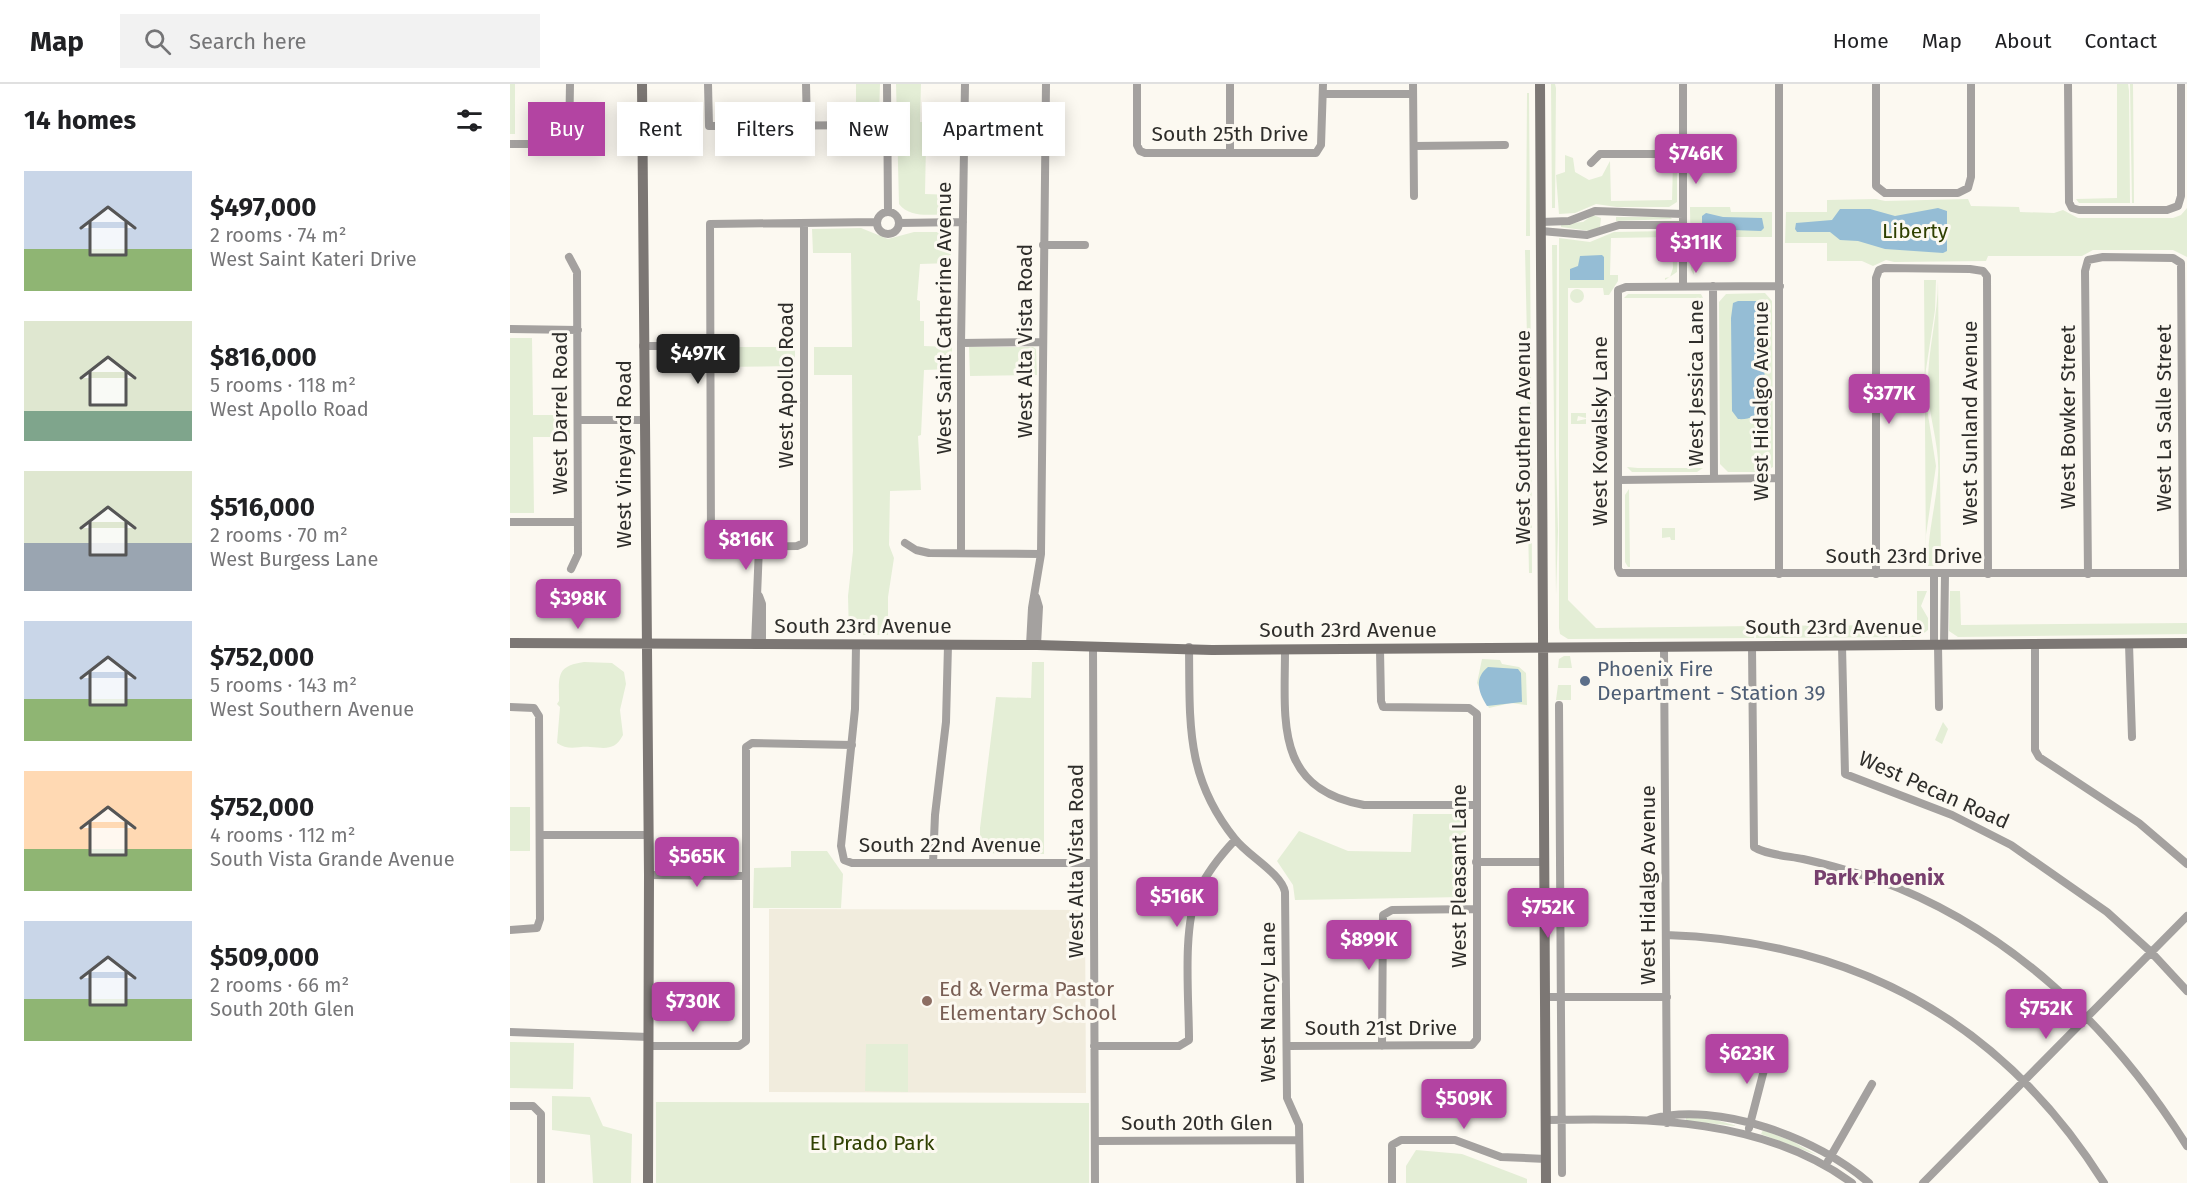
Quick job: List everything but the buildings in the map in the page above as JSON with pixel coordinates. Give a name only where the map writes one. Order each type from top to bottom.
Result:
[{"type":"street","points":[[510,144],[569,142],[570,84]]},
{"type":"street","name":"West Vineyard Road","points":[[642,84],[645,645],[649,875],[648,1183]]},
{"type":"street","points":[[708,84],[709,126],[715,126]]},
{"type":"street","points":[[807,84],[807,102]]},
{"type":"street","points":[[887,84],[887,102]]},
{"type":"street","name":"West Saint Catherine Avenue","points":[[961,553],[965,84]]},
{"type":"street","name":"West Alta Vista Road","points":[[1034,645],[1039,607],[1036,597],[1041,554],[1046,84]]},
{"type":"street","name":"South 25th Drive","points":[[1137,84],[1137,145],[1140,151],[1145,153],[1316,153],[1320,151],[1323,94]]},
{"type":"street","points":[[1230,84],[1230,153]]},
{"type":"street","points":[[1323,84],[1323,94],[1413,94]]},
{"type":"street","points":[[1413,84],[1414,196]]},
{"type":"street","name":"West Southern Avenue","points":[[1540,84],[1546,1183]]},
{"type":"street","points":[[1683,84],[1683,286],[1780,286]]},
{"type":"street","name":"West Hidalgo Avenue","points":[[1779,84],[1779,574]]},
{"type":"street","points":[[1876,84],[1876,186],[1885,193],[1958,193],[1968,188],[1971,177],[1971,84]]},
{"type":"street","points":[[2068,84],[2070,206],[2076,210],[2167,210],[2178,206],[2181,196],[2184,154],[2181,84]]},
{"type":"street","points":[[1414,146],[1505,145]]},
{"type":"street","points":[[1591,163],[1600,154],[1683,154]]},
{"type":"street","points":[[887,156],[888,212]]},
{"type":"street","points":[[1541,226],[1569,221],[1595,211],[1683,214]]},
{"type":"street","points":[[888,212],[896,215],[899,223],[896,231],[888,234],[880,231],[877,222],[880,216],[888,212]]},
{"type":"street","points":[[758,645],[762,604],[759,596],[759,547],[711,547],[710,224],[877,222]]},
{"type":"street","points":[[899,223],[963,222]]},
{"type":"street","name":"West Apollo Road","points":[[759,547],[802,545],[804,223]]},
{"type":"street","points":[[1541,226],[1591,235],[1619,225],[1683,225]]},
{"type":"street","points":[[1043,245],[1085,245]]},
{"type":"street","name":"West Darrel Road","points":[[569,256],[577,272],[578,330],[578,554],[571,569]]},
{"type":"street","name":"West Bowker Street","points":[[2088,574],[2085,271],[2088,260],[2103,257],[2173,258],[2181,263]]},
{"type":"street","name":"West La Salle Street","points":[[2181,263],[2184,305],[2185,573]]},
{"type":"street","name":"West Sunland Avenue","points":[[1876,574],[1876,300],[1879,270],[1970,269],[1985,272],[1988,281],[1988,574]]},
{"type":"street","name":"West Kowalsky Lane","points":[[1620,573],[1618,568],[1617,297],[1619,288],[1683,286]]},
{"type":"street","name":"West Jessica Lane","points":[[1713,286],[1714,479]]},
{"type":"street","points":[[510,330],[578,330]]},
{"type":"street","points":[[961,343],[1042,342]]},
{"type":"street","points":[[643,346],[710,346]]},
{"type":"street","points":[[578,420],[644,420]]},
{"type":"street","points":[[1619,480],[1779,478]]},
{"type":"street","points":[[510,522],[578,522]]},
{"type":"street","points":[[905,543],[924,552],[1041,554]]},
{"type":"street","name":"South 23rd Drive","points":[[1620,573],[2185,573]]},
{"type":"street","points":[[1934,574],[1939,645],[1939,707]]},
{"type":"street","points":[[1939,645],[1945,574]]},
{"type":"street","name":"South 23rd Avenue","points":[[510,644],[1034,645],[1189,647],[1212,650],[1380,650],[2187,643]]},
{"type":"street","points":[[2129,644],[2132,737]]},
{"type":"street","points":[[510,1032],[739,1046],[744,1043],[744,753],[747,745],[804,742],[852,746],[856,645]]},
{"type":"street","points":[[933,863],[935,815],[946,722],[948,645]]},
{"type":"street","points":[[2036,645],[2037,754],[2139,823],[2187,864]]},
{"type":"street","name":"West Pecan Road","points":[[1842,646],[1845,774],[1952,815],[2012,845],[2108,912],[2151,952],[2187,991]]},
{"type":"street","name":"West Alta Vista Road","points":[[1093,647],[1095,1183]]},
{"type":"street","name":"West Nancy Lane","points":[[1189,647],[1190,730],[1193,756],[1198,773],[1215,811],[1235,840],[1254,859],[1280,879],[1285,888],[1287,1098],[1299,1125],[1300,1183]]},
{"type":"street","name":"West Hidalgo Avenue","points":[[1664,647],[1667,1119]]},
{"type":"street","points":[[1752,647],[1755,847],[1878,880],[1925,901],[1973,928],[2029,965],[2087,1016],[2152,1091],[2187,1146]]},
{"type":"street","points":[[1286,650],[1285,724],[1287,742],[1299,767],[1320,788],[1348,802],[1364,805],[1476,805]]},
{"type":"street","name":"West Pleasant Lane","points":[[1380,650],[1382,705],[1387,708],[1474,710],[1477,717],[1476,1043]]},
{"type":"street","points":[[1559,705],[1562,1173]]},
{"type":"street","points":[[510,707],[537,710],[539,716],[540,835],[540,919],[537,928],[510,930]]},
{"type":"street","name":"South 22nd Avenue","points":[[852,746],[844,806],[841,852],[843,860],[852,863],[1093,863]]},
{"type":"street","points":[[1544,789],[1560,789]]},
{"type":"street","points":[[540,835],[648,834]]},
{"type":"street","points":[[1094,1046],[1179,1046],[1189,1040],[1189,927],[1192,907],[1212,865],[1235,840]]},
{"type":"street","points":[[1476,862],[1544,862]]},
{"type":"street","points":[[649,875],[745,876]]},
{"type":"street","points":[[1382,1046],[1382,917],[1388,911],[1477,909]]},
{"type":"street","points":[[1923,1183],[2187,916]]},
{"type":"street","points":[[1666,935],[1740,940],[1822,958],[1857,971],[1931,1007],[1999,1057],[2024,1081],[2073,1136],[2104,1183]]},
{"type":"street","points":[[1544,998],[1666,997]]},
{"type":"street","name":"South 21st Drive","points":[[1287,1046],[1476,1043]]},
{"type":"street","points":[[1748,1134],[1771,1043]]},
{"type":"street","points":[[1826,1166],[1872,1084]]},
{"type":"street","points":[[510,1106],[533,1106],[541,1114],[541,1183]]},
{"type":"street","points":[[1545,1120],[1667,1119],[1710,1116],[1750,1124],[1792,1137],[1831,1157],[1869,1183]]},
{"type":"street","points":[[1667,1119],[1748,1134],[1797,1151],[1852,1183]]},
{"type":"street","name":"South 20th Glen","points":[[1095,1141],[1299,1140]]},
{"type":"street","points":[[1392,1183],[1392,1145],[1401,1140],[1455,1140],[1501,1157],[1546,1159]]},
{"type":"shaded area","name":"Ed & Verma Pastor Elementary School","points":[[769,909],[1085,910],[1086,1093],[769,1092]]},
{"type":"green space","points":[[510,84],[515,84],[515,134],[510,134]]},
{"type":"green space","points":[[856,84],[880,84],[879,102],[856,102]]},
{"type":"green space","points":[[896,84],[921,84],[920,122],[922,122],[922,156],[926,156],[925,194],[954,195],[951,214],[916,214],[909,212],[899,204],[898,156],[910,156],[910,102],[896,102]]},
{"type":"green space","points":[[1551,84],[1555,84],[1556,88],[1555,208],[1552,208]]},
{"type":"green space","points":[[2117,84],[2128,84],[2129,91],[2130,203],[2079,203],[2076,199],[2117,198]]},
{"type":"green space","points":[[2130,84],[2133,84],[2134,203],[2132,203]]},
{"type":"green space","points":[[1527,93],[1529,93],[1530,236],[1526,236]]},
{"type":"green space","points":[[1565,155],[1573,158],[1575,172],[1589,180],[1602,176],[1610,161],[1611,201],[1672,200],[1673,163],[1677,168],[1677,202],[1669,207],[1617,207],[1596,204],[1575,213],[1559,214],[1556,175],[1565,172]]},
{"type":"green space","name":"Liberty","points":[[1876,199],[1885,201],[1968,199],[1971,206],[2019,207],[2020,212],[2054,213],[2063,210],[2078,218],[2173,218],[2181,215],[2187,208],[2187,257],[2173,250],[2093,250],[2082,256],[1988,256],[1986,261],[1894,262],[1886,260],[1873,266],[1862,261],[1827,261],[1827,243],[1785,243],[1786,212],[1827,212],[1827,200]]},
{"type":"green space","points":[[1690,207],[1730,207],[1731,212],[1772,212],[1772,237],[1694,237],[1694,275],[1691,270]]},
{"type":"green space","points":[[1593,215],[1601,218],[1600,227],[1590,231],[1561,227],[1561,224],[1583,222]]},
{"type":"green space","points":[[1616,217],[1670,217],[1672,219],[1616,221]]},
{"type":"green space","points":[[861,228],[888,239],[914,232],[951,232],[951,263],[920,264],[917,300],[920,301],[920,321],[924,321],[924,346],[952,347],[952,369],[924,370],[921,435],[918,436],[921,490],[890,491],[889,545],[894,558],[888,597],[888,635],[849,635],[848,596],[853,551],[852,375],[814,375],[814,347],[852,347],[851,253],[813,253],[812,229]]},
{"type":"green space","points":[[1669,231],[1677,241],[1677,272],[1670,277],[1673,268],[1672,237],[1611,238],[1610,275],[1618,275],[1618,281],[1609,295],[1604,295],[1603,288],[1568,288],[1568,600],[1596,628],[1754,626],[1754,638],[1568,639],[1560,634],[1559,628],[1559,238],[1590,242],[1614,232]]},
{"type":"green space","points":[[1552,245],[1557,245],[1558,531],[1556,595]]},
{"type":"green space","points":[[1525,250],[1530,250],[1531,382],[1528,382]]},
{"type":"green space","points":[[1924,280],[1936,280],[1935,310],[1925,376],[1926,402],[1936,466],[1926,535],[1926,566]]},
{"type":"green space","points":[[1938,280],[1941,566],[1928,566],[1938,475],[1928,389]]},
{"type":"green space","points":[[1577,289],[1582,291],[1584,296],[1582,301],[1577,303],[1572,301],[1570,296],[1572,291]]},
{"type":"green space","points":[[1765,293],[1772,301],[1773,467],[1764,472],[1728,472],[1720,464],[1719,302],[1726,294]]},
{"type":"green space","points":[[1628,294],[1701,294],[1703,298],[1624,298]]},
{"type":"green space","points":[[510,338],[532,338],[533,415],[569,415],[570,437],[533,437],[534,513],[510,513]]},
{"type":"green space","points":[[717,347],[795,347],[795,366],[717,367]]},
{"type":"green space","points":[[969,347],[1033,347],[1036,349],[1037,375],[970,376]]},
{"type":"green space","points":[[1528,395],[1531,395],[1532,573],[1529,573],[1526,423]]},
{"type":"green space","points":[[1571,413],[1586,413],[1586,418],[1578,416],[1577,421],[1586,419],[1586,424],[1571,424]]},
{"type":"green space","points":[[1627,467],[1703,468],[1697,472],[1632,472]]},
{"type":"green space","points":[[1629,489],[1630,567],[1628,567],[1625,562],[1625,495]]},
{"type":"green space","points":[[1662,528],[1675,528],[1675,540],[1671,540],[1670,537],[1662,538]]},
{"type":"green space","points":[[1917,591],[1927,591],[1921,606],[1928,618],[1928,630],[1919,637],[1756,638],[1756,626],[1917,625]]},
{"type":"green space","points":[[1950,591],[1960,591],[1961,625],[2187,623],[2187,634],[1958,637],[1949,631]]},
{"type":"green space","points":[[1570,656],[1572,668],[1558,668],[1559,659]]},
{"type":"green space","points":[[1482,659],[1500,660],[1502,664],[1519,667],[1526,673],[1527,705],[1511,703],[1489,708],[1477,683]]},
{"type":"green space","points":[[584,662],[612,663],[624,672],[626,684],[620,710],[623,735],[613,746],[569,748],[557,743],[560,707],[557,704],[561,674],[568,666]]},
{"type":"green space","points":[[1032,662],[1044,662],[1044,854],[980,853],[980,828],[996,697],[1031,698]]},
{"type":"green space","points":[[1558,685],[1571,685],[1571,700],[1556,700]]},
{"type":"green space","points":[[1943,722],[1948,729],[1942,744],[1935,740]]},
{"type":"green space","points":[[510,807],[530,807],[530,851],[510,851]]},
{"type":"green space","points":[[1413,814],[1466,814],[1464,897],[1295,900],[1293,885],[1277,861],[1299,831],[1348,851],[1411,852]]},
{"type":"green space","points":[[791,851],[827,851],[843,874],[841,908],[753,908],[754,868],[791,867]]},
{"type":"green space","points":[[510,1042],[574,1043],[573,1089],[510,1088]]},
{"type":"green space","points":[[866,1044],[908,1044],[908,1092],[865,1091]]},
{"type":"green space","points":[[552,1096],[590,1097],[603,1126],[632,1134],[631,1183],[593,1183],[590,1135],[552,1130]]},
{"type":"green space","name":"El Prado Park","points":[[656,1102],[1089,1103],[1089,1183],[656,1183]]},
{"type":"green space","points":[[1686,1117],[1716,1120],[1737,1126],[1686,1121]]},
{"type":"green space","points":[[1763,1130],[1792,1141],[1817,1155],[1761,1134]]},
{"type":"green space","points":[[1416,1150],[1462,1154],[1527,1179],[1527,1183],[1406,1183],[1406,1166]]},
{"type":"water","points":[[1938,208],[1947,211],[1947,251],[1943,253],[1885,249],[1858,241],[1840,240],[1830,232],[1797,232],[1795,229],[1796,223],[1832,220],[1840,209],[1870,209],[1895,216]]},
{"type":"water","points":[[1706,213],[1723,217],[1762,218],[1764,228],[1761,231],[1702,229],[1702,216]]},
{"type":"water","points":[[1602,255],[1604,257],[1604,280],[1570,280],[1570,269],[1578,266],[1580,256]]},
{"type":"water","points":[[1761,301],[1766,307],[1767,327],[1763,346],[1765,384],[1762,405],[1757,413],[1749,418],[1738,419],[1732,411],[1731,318],[1733,303]]},
{"type":"water","points":[[1488,667],[1518,669],[1521,673],[1522,702],[1487,706],[1481,696],[1479,680]]},
{"type":"place","name":"Phoenix Fire Department - Station 39","points":[[1585,681]]},
{"type":"place","name":"Ed & Verma Pastor Elementary School","points":[[927,1001]]},
{"type":"district","name":"Park Phoenix","points":[[1879,877]]}]
